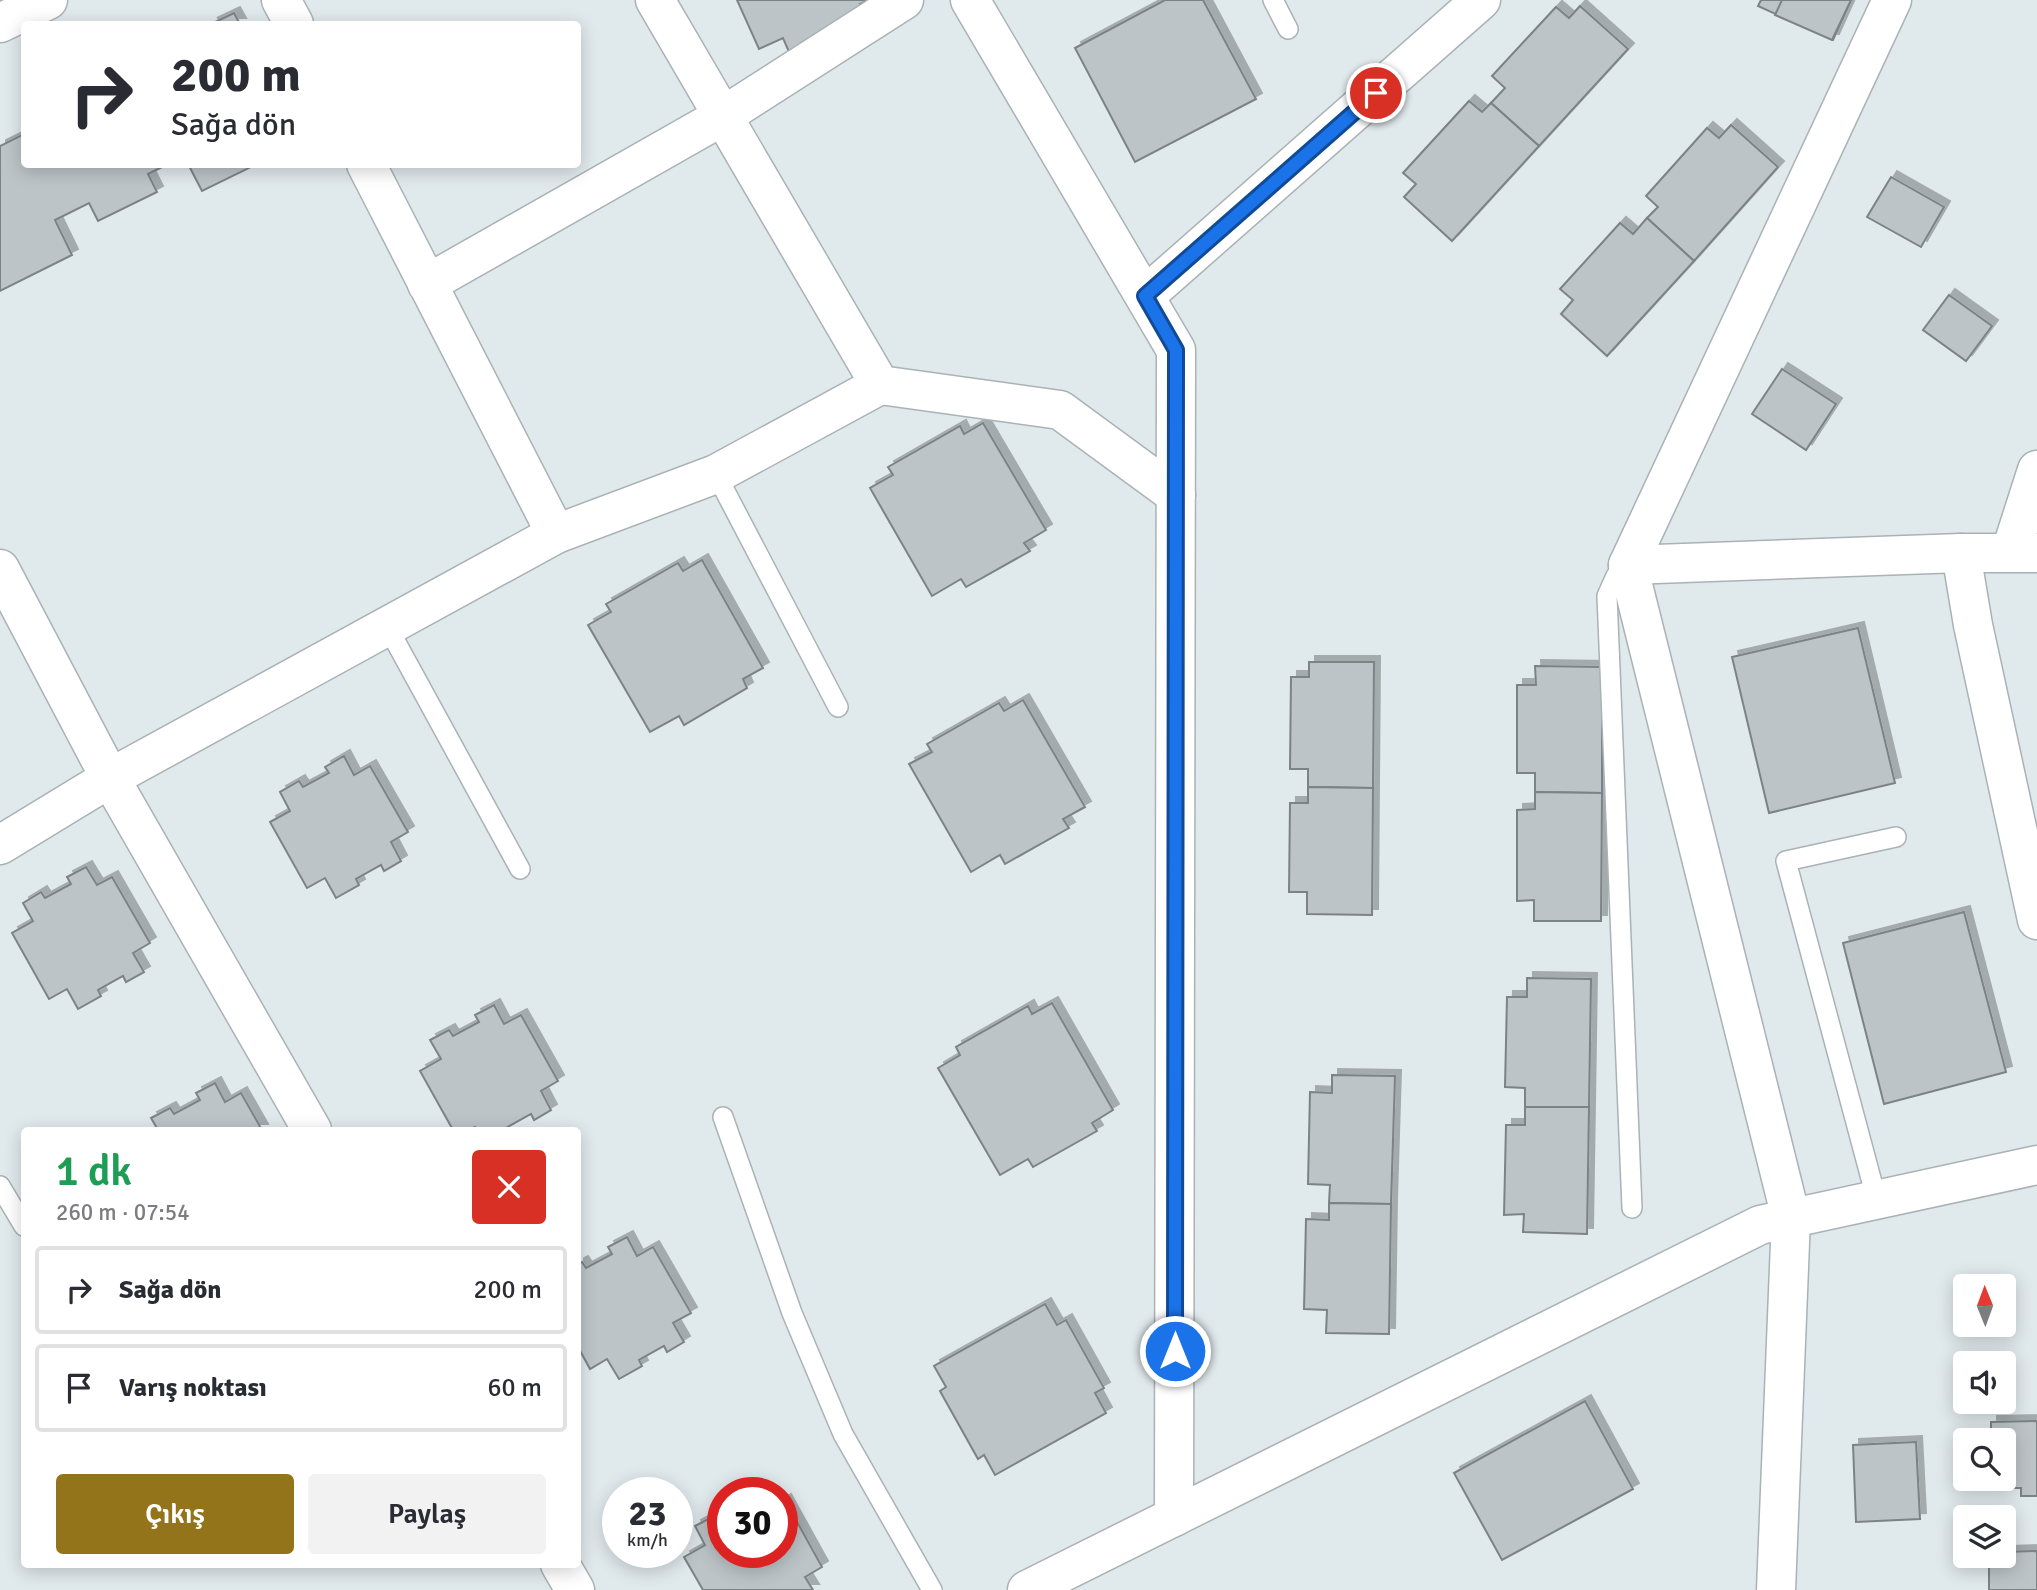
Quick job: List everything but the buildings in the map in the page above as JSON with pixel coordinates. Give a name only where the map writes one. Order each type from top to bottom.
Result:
[{"type":"street","points":[[0,23],[48,0]]},
{"type":"street","points":[[281,0],[292,21]]},
{"type":"street","points":[[655,0],[880,385]]},
{"type":"street","points":[[427,284],[723,116],[904,0]]},
{"type":"street","points":[[970,0],[1176,350],[1174,1517]]},
{"type":"street","points":[[1145,296],[1480,0]]},
{"type":"street","points":[[1776,1590],[1791,1218],[1628,565],[1892,0]]},
{"type":"street","points":[[368,168],[556,534]]},
{"type":"street","points":[[0,845],[110,778],[556,534],[716,474],[880,385],[1060,410],[1176,495]]},
{"type":"street","points":[[1628,565],[2024,552],[2037,470]]},
{"type":"street","points":[[1961,553],[1976,639],[2037,920]]},
{"type":"street","points":[[0,569],[110,778],[310,1127]]},
{"type":"street","points":[[1027,1590],[1760,1225],[2037,1165]]},
{"type":"street","points":[[562,1568],[575,1590]]},
{"type":"lane","points":[[1273,0],[1288,29]]},
{"type":"lane","points":[[716,474],[838,707]]},
{"type":"lane","points":[[1628,565],[1616,576],[1607,596],[1632,1208]]},
{"type":"lane","points":[[387,626],[520,869]]},
{"type":"lane","points":[[1877,1201],[1786,861],[1896,837]]},
{"type":"lane","points":[[723,1116],[792,1312],[843,1434],[932,1590]]},
{"type":"lane","points":[[0,1185],[21,1221]]},
{"type":"route","points":[[1175,1351],[1176,350],[1145,296],[1376,93]]}]
